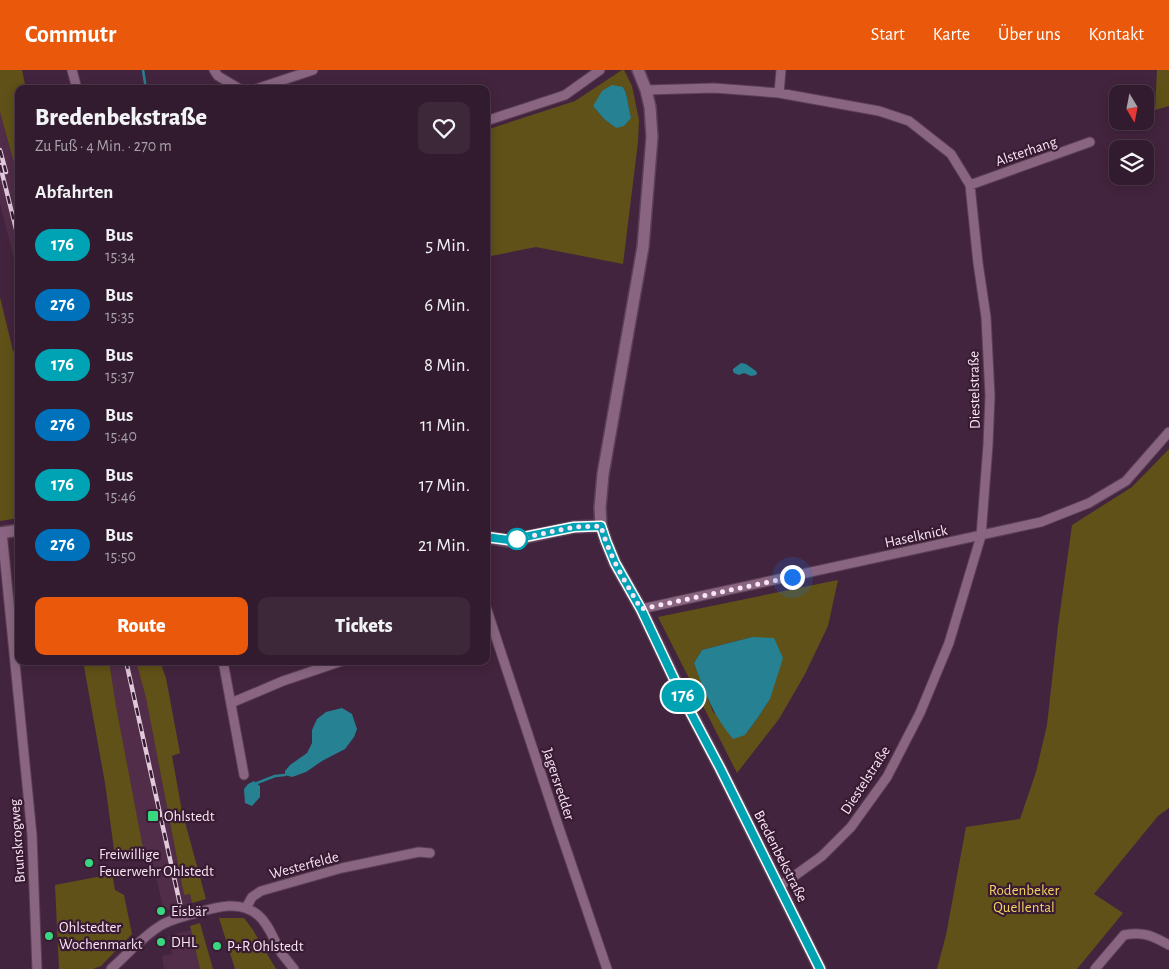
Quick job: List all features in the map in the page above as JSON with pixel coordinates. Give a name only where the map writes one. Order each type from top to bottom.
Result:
[{"type":"street","points":[[72,70],[76,85]]},
{"type":"street","points":[[214,70],[218,76],[233,85]]},
{"type":"street","points":[[268,85],[313,70]]},
{"type":"street","points":[[490,120],[565,95],[600,70]]},
{"type":"street","name":"Bredenbekstraße","points":[[638,70],[650,107],[652,137],[643,247],[603,474],[600,508],[601,526],[615,563],[641,609],[685,702],[820,969]]},
{"type":"street","points":[[779,93],[781,70]]},
{"type":"street","name":"Diestelstraße","points":[[646,90],[714,88],[779,93],[879,111],[909,121],[951,154],[970,185],[986,317],[990,396],[981,536],[949,643],[920,713],[887,777],[851,827],[822,856],[779,887]]},
{"type":"street","name":"Alsterhang","points":[[970,185],[1090,142]]},
{"type":"street","name":"Haselknick","points":[[641,609],[1041,522],[1089,504],[1126,481],[1169,432]]},
{"type":"street","points":[[490,538],[509,540],[574,527],[601,526]]},
{"type":"street","points":[[1,532],[15,530]]},
{"type":"street","name":"Brunskrogweg","points":[[1,532],[32,835],[37,969]]},
{"type":"street","name":"Jagersredder","points":[[490,620],[607,969]]},
{"type":"street","points":[[223,665],[244,775]]},
{"type":"street","points":[[231,703],[282,681],[330,665]]},
{"type":"street","name":"Westerfelde","points":[[246,908],[252,897],[261,891],[342,868],[419,852],[430,853]]},
{"type":"street","points":[[112,969],[158,927],[195,913],[227,906],[246,908],[264,921],[282,954],[294,969]]},
{"type":"street","points":[[1095,969],[1124,935],[1152,935],[1169,945]]},
{"type":"shaded area","points":[[0,112],[15,166],[15,262],[0,203]]},
{"type":"shaded area","points":[[110,665],[137,665],[146,698],[184,895],[190,894],[192,903],[164,911],[152,860],[145,861]]},
{"type":"shaded area","points":[[191,930],[200,969],[164,969],[162,956],[172,954],[169,936]]},
{"type":"green space","points":[[0,70],[22,70],[25,85],[15,85],[15,166],[0,112]]},
{"type":"green space","points":[[624,70],[632,86],[639,120],[623,264],[536,247],[490,256],[490,129],[575,101]],"holes":[[[623,87],[631,118],[616,128],[604,119],[593,106]]]},
{"type":"green space","points":[[1157,70],[1169,70],[1169,106],[1155,110]]},
{"type":"green space","points":[[0,297],[13,351],[15,351],[15,519],[0,521]]},
{"type":"green space","name":"Rodenbeker Quellental","points":[[1169,449],[1169,808],[1158,816],[1094,894],[1123,913],[1077,969],[937,969],[946,935],[966,827],[1020,819],[1036,772],[1047,725],[1072,525],[1132,487]]},
{"type":"green space","points":[[838,580],[828,626],[805,674],[779,719],[737,773],[658,617]],"holes":[[[752,637],[770,699],[745,735],[713,712],[694,663],[702,650]]]},
{"type":"green space","points":[[84,665],[110,665],[143,848],[131,849],[128,854],[115,857],[105,783]]},
{"type":"green space","points":[[137,665],[161,665],[166,678],[180,753],[172,756],[182,811],[206,899],[192,903],[190,894],[184,895],[146,698]]},
{"type":"green space","points":[[112,874],[115,890],[124,895],[132,934],[101,966],[93,969],[59,969],[55,885]]},
{"type":"green space","points":[[219,918],[244,918],[276,969],[235,969]]},
{"type":"green space","points":[[200,923],[213,969],[200,969],[190,926]]},
{"type":"water","points":[[612,85],[623,87],[631,118],[624,126],[616,128],[604,119],[593,106],[602,91]]},
{"type":"water","points":[[741,363],[756,371],[756,375],[751,376],[744,373],[739,375],[734,373],[733,369]]},
{"type":"water","points":[[752,637],[774,638],[783,658],[770,699],[745,735],[733,739],[715,713],[694,663],[702,650]]},
{"type":"water","points":[[342,708],[352,714],[357,729],[354,737],[345,749],[306,772],[292,777],[285,775],[285,771],[290,765],[307,753],[312,743],[312,730],[317,719],[326,712]]},
{"type":"water","points":[[254,781],[260,786],[260,797],[252,806],[245,803],[244,789]]},
{"type":"waterway","points":[[143,70],[145,85]]},
{"type":"waterway","points":[[257,783],[275,776],[285,775]]},
{"type":"railway","points":[[0,150],[6,172]]},
{"type":"railway","points":[[0,165],[15,225]]},
{"type":"railway","points":[[127,665],[180,904]]},
{"type":"bus line","name":"176","points":[[490,538],[509,540],[574,527],[601,526],[615,563],[641,609],[685,702],[820,969]]},
{"type":"place","name":"Ohlstedt","points":[[153,816]]},
{"type":"place","name":"Freiwillige Feuerwehr Ohlstedt","points":[[89,863]]},
{"type":"place","name":"Eisbär","points":[[161,911]]},
{"type":"place","name":"Ohlstedter Wochenmarkt","points":[[49,936]]},
{"type":"place","name":"DHL","points":[[161,942]]},
{"type":"place","name":"P+R Ohlstedt","points":[[217,946]]},
{"type":"route","points":[[517,539],[574,527],[601,526],[615,563],[641,609],[792,577]]}]
